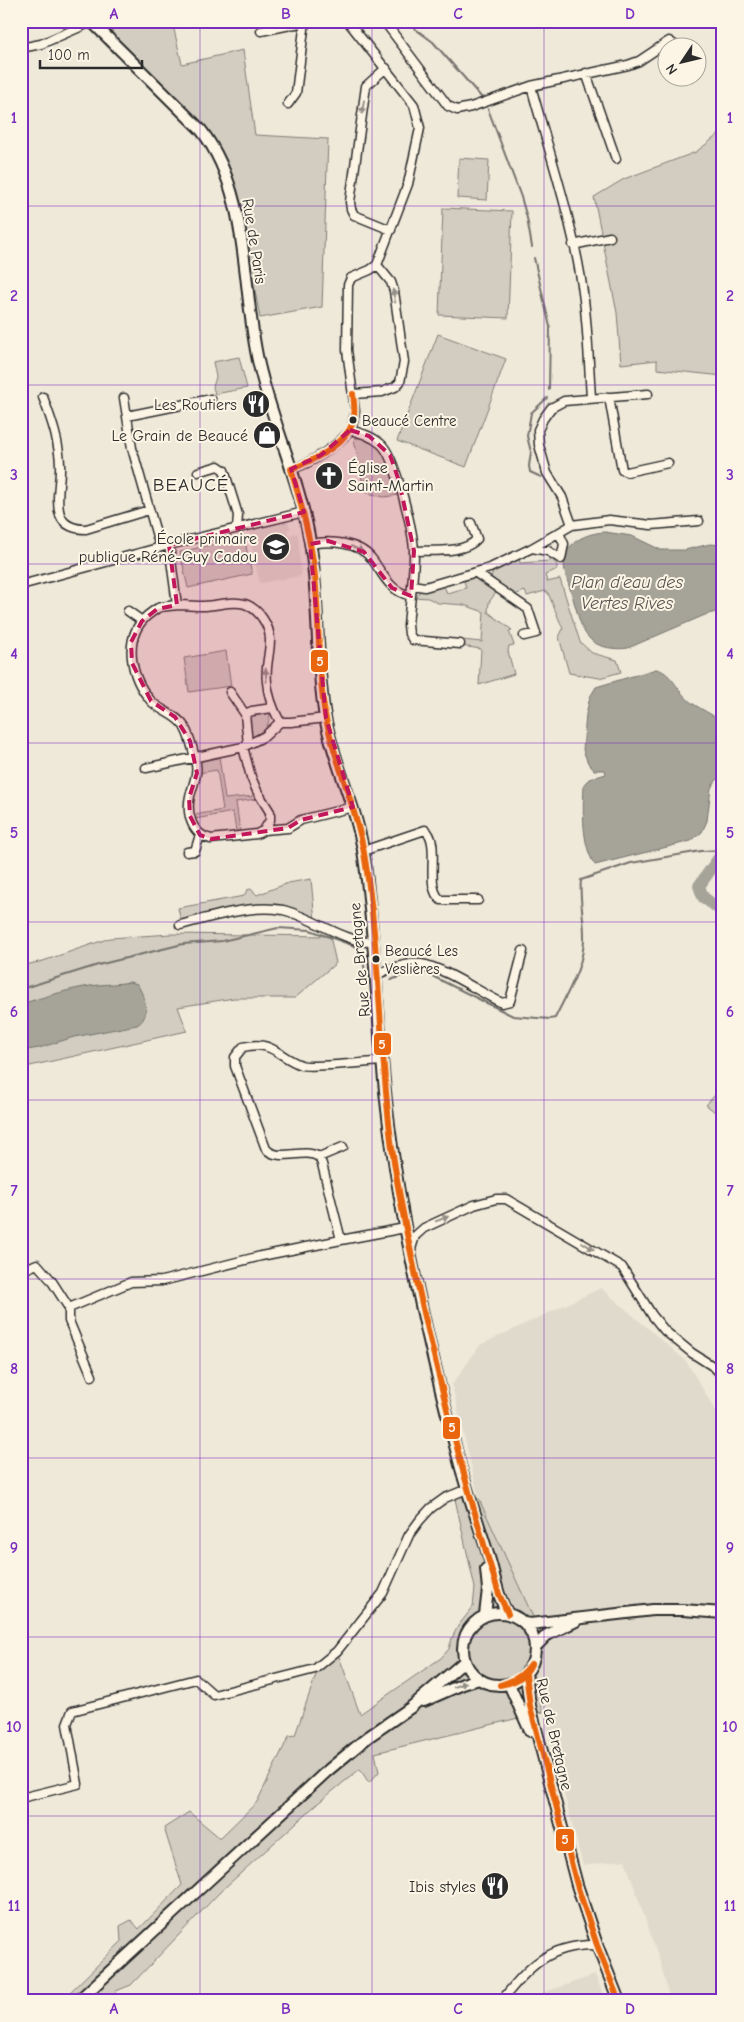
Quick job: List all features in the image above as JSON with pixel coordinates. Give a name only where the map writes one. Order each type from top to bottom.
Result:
[{"type":"main road","name":"Rue de Paris","points":[[92,23],[201,130],[220,159],[233,197],[238,221],[258,361],[269,404],[304,512]]},
{"type":"main road","name":"Rue de Bretagne","points":[[304,512],[315,582],[318,655],[326,718],[363,850],[395,1171],[410,1252],[443,1397],[467,1489],[491,1565],[497,1594],[508,1614]]},
{"type":"main road","name":"Rue de Bretagne","points":[[477,1522],[484,1554],[488,1589],[485,1615]]},
{"type":"main road","points":[[524,1623],[534,1639],[535,1648],[533,1662],[526,1674],[509,1684],[499,1685],[488,1684],[473,1674],[465,1661],[464,1638],[476,1621],[485,1615],[508,1614],[524,1623],[530,1624],[653,1610],[723,1613]]},
{"type":"main road","points":[[535,1648],[547,1635],[582,1618]]},
{"type":"main road","points":[[78,2001],[326,1772],[368,1737],[410,1708],[465,1661]]},
{"type":"main road","name":"Rue de Bretagne","points":[[526,1674],[530,1706],[593,1945]]},
{"type":"main road","points":[[410,1708],[463,1684],[479,1679]]},
{"type":"main road","name":"Rue de Bretagne","points":[[509,1684],[528,1724],[578,1907],[593,1945]]},
{"type":"main road","points":[[593,1945],[612,2001]]},
{"type":"main road","points":[[593,1945],[619,2001]]},
{"type":"street","points":[[21,48],[41,44],[87,24],[101,25],[111,21]]},
{"type":"street","points":[[290,469],[321,455],[350,430],[354,421],[355,411],[347,350],[348,285],[351,278],[377,265],[408,184],[420,128],[414,105],[350,24],[350,21]]},
{"type":"street","points":[[384,21],[448,106],[457,110],[471,107],[530,86],[628,65],[639,61],[656,50]]},
{"type":"street","points":[[261,31],[305,22],[296,93],[288,104]]},
{"type":"street","points":[[386,68],[366,86],[350,202],[354,214],[391,230]]},
{"type":"street","points":[[586,73],[616,159]]},
{"type":"street","points":[[530,86],[573,245],[584,300],[591,398]]},
{"type":"street","points":[[573,245],[610,237]]},
{"type":"street","points":[[353,394],[382,392],[395,388],[400,382],[404,362],[394,291],[391,282],[377,265]]},
{"type":"street","points":[[572,525],[562,497],[547,473],[539,446],[538,430],[543,419],[551,408],[564,401],[648,394]]},
{"type":"street","points":[[43,396],[56,432],[60,464],[59,503],[61,516],[67,524],[75,529],[86,529],[149,510]]},
{"type":"street","points":[[609,397],[622,470],[627,472],[668,463]]},
{"type":"street","points":[[124,398],[132,448],[160,547]]},
{"type":"street","points":[[127,416],[211,399]]},
{"type":"street","points":[[350,430],[369,436],[382,444],[390,455],[399,481],[414,551],[408,625],[409,634],[414,640],[460,644]]},
{"type":"street","points":[[198,472],[218,466],[224,470],[238,515],[237,528]]},
{"type":"street","points":[[21,585],[160,547],[304,512]]},
{"type":"street","points":[[412,585],[426,586],[476,573],[532,548],[572,525],[609,520],[651,524],[698,521]]},
{"type":"street","points":[[414,551],[459,549],[473,545],[477,540],[471,524]]},
{"type":"street","points":[[532,548],[548,551],[560,559],[564,544],[560,533]]},
{"type":"street","points":[[310,544],[328,541],[352,546],[364,552],[371,558],[392,588],[410,596]]},
{"type":"street","points":[[169,545],[176,605]]},
{"type":"street","points":[[476,573],[528,609],[536,633],[524,636]]},
{"type":"street","points":[[280,722],[272,708],[267,682],[266,665],[270,639],[259,613],[245,604],[176,605],[156,609],[135,630],[131,642],[132,663],[140,683],[151,701],[175,717],[184,727],[194,758],[197,773],[189,798],[189,809],[191,820],[200,835],[211,839],[257,834],[264,830],[288,828],[301,820],[352,807]]},
{"type":"street","points":[[128,611],[142,621]]},
{"type":"street","points":[[230,692],[245,714],[246,745],[251,777],[270,812],[270,820],[264,830]]},
{"type":"street","points":[[245,714],[272,708]]},
{"type":"street","points":[[146,768],[246,745],[265,736],[280,722],[326,718]]},
{"type":"street","points":[[363,850],[425,830],[429,833],[434,886],[438,897],[441,900],[478,900]]},
{"type":"street","points":[[187,852],[195,851],[200,835]]},
{"type":"street","points":[[180,926],[240,911],[275,909],[289,912],[360,941],[373,942]]},
{"type":"street","points":[[376,975],[407,965],[420,964],[438,970],[502,1003],[510,1002],[523,950]]},
{"type":"street","points":[[342,1240],[319,1158],[307,1154],[276,1155],[271,1154],[266,1149],[235,1066],[235,1057],[243,1047],[258,1045],[272,1048],[302,1066],[383,1061]]},
{"type":"street","points":[[319,1158],[325,1153],[343,1147]]},
{"type":"street","points":[[410,1252],[415,1236],[434,1222],[474,1205],[496,1199],[506,1199],[562,1230],[622,1267],[652,1315],[665,1331],[692,1353],[705,1360],[723,1376]]},
{"type":"street","points":[[69,1308],[131,1282],[162,1280],[261,1256],[406,1228]]},
{"type":"street","points":[[21,1272],[37,1264],[51,1280],[69,1308],[69,1321],[92,1376]]},
{"type":"street","points":[[21,1798],[78,1784],[67,1724],[72,1711],[196,1679],[214,1695],[315,1669],[337,1651],[383,1593],[409,1535],[420,1520],[431,1508],[445,1498],[467,1489]]},
{"type":"street","points":[[500,2001],[530,1967],[546,1956],[563,1949],[593,1945]]},
{"type":"highlighted area","points":[[350,430],[369,436],[390,455],[399,481],[414,551],[411,596],[392,588],[364,552],[328,541],[310,544],[326,718],[353,807],[301,820],[288,828],[211,839],[200,835],[190,816],[189,798],[197,773],[190,741],[175,717],[151,701],[132,663],[131,642],[142,621],[157,609],[177,605],[169,545],[304,512],[291,469],[321,455]]},
{"type":"shaded area","points":[[129,21],[172,21],[182,64],[243,50],[255,135],[328,139],[322,307],[260,318],[239,204],[224,157],[202,124],[113,37],[112,28],[117,24]]},
{"type":"shaded area","points":[[723,131],[723,376],[657,369],[657,360],[621,364],[617,313],[594,197],[624,179],[696,152]]},
{"type":"shaded area","points":[[459,158],[489,160],[487,200],[457,198]]},
{"type":"shaded area","points":[[443,208],[512,211],[508,318],[439,315]]},
{"type":"shaded area","points":[[438,334],[506,359],[466,467],[397,441]]},
{"type":"shaded area","points":[[239,357],[247,388],[215,394],[213,387],[216,377],[213,362]]},
{"type":"shaded area","points":[[356,438],[366,439],[381,449],[390,467],[399,495],[384,497],[367,493],[363,488],[373,485],[371,478],[362,481],[356,460],[358,458],[354,440]]},
{"type":"shaded area","name":"École primaire publique Réné-Guy Cadou","points":[[288,521],[290,529],[287,530],[289,535],[298,533],[301,576],[260,583],[250,530]]},
{"type":"shaded area","points":[[244,537],[252,574],[188,588],[180,552]]},
{"type":"shaded area","points":[[519,557],[520,563],[550,561],[551,557],[557,565],[557,569],[545,575],[547,582],[560,579],[580,642],[592,653],[617,660],[621,672],[599,678],[569,673],[559,637],[563,629],[548,593],[545,591],[527,596],[525,591],[514,595],[491,577],[494,570]]},
{"type":"shaded area","points":[[472,578],[478,579],[498,590],[489,602],[488,612],[512,630],[509,631],[514,645],[509,646],[508,651],[514,674],[479,685],[481,649],[461,646],[462,640],[482,642],[484,612],[464,605],[438,603],[428,598],[413,597],[421,591],[444,586],[447,593],[466,588],[464,581]]},
{"type":"shaded area","points":[[226,651],[231,686],[189,692],[184,658]]},
{"type":"shaded area","points":[[270,711],[269,721],[265,729],[259,735],[250,738],[247,715]]},
{"type":"shaded area","points":[[219,756],[225,799],[254,796],[256,799],[236,802],[240,831],[236,831],[233,812],[195,819],[194,815],[223,810],[217,770],[198,773],[200,762]]},
{"type":"shaded area","points":[[311,879],[315,921],[283,908],[181,921],[178,908],[244,896],[247,890],[251,889],[257,895],[288,883]]},
{"type":"shaded area","points":[[171,934],[330,936],[336,963],[295,998],[234,998],[178,1007],[187,1031],[21,1068],[21,966],[43,961],[110,938]]},
{"type":"shaded area","points":[[723,1086],[723,1118],[706,1105]]},
{"type":"shaded area","points":[[601,1288],[686,1361],[723,1423],[723,2001],[670,2001],[661,1965],[625,1860],[583,1866],[533,1674],[545,1643],[479,1499],[452,1385],[480,1345]]},
{"type":"shaded area","points":[[453,1490],[479,1499],[545,1643],[533,1674],[543,1712],[375,1753],[379,1772],[369,1783],[360,1769],[318,1803],[220,1892],[131,1985],[116,1991],[106,2001],[61,2001],[121,1942],[120,1926],[131,1920],[139,1929],[182,1885],[164,1828],[189,1812],[220,1838],[257,1802],[289,1736],[295,1735],[317,1672],[325,1667],[337,1651],[360,1714],[441,1658],[449,1649],[458,1626],[473,1607],[475,1588]]},
{"type":"shaded area","points":[[595,1975],[606,2001],[518,2001]]},
{"type":"water","name":"Plan d'eau des Vertes Rives","points":[[605,532],[632,536],[661,550],[685,550],[710,544],[723,545],[723,610],[705,615],[628,648],[609,648],[594,643],[588,637],[580,622],[564,564],[565,556],[572,544],[591,534]]},
{"type":"water","points":[[656,669],[665,673],[687,699],[723,724],[723,771],[711,788],[707,821],[702,832],[691,841],[595,865],[590,857],[585,837],[583,815],[584,784],[589,779],[606,774],[605,770],[594,770],[588,763],[583,750],[586,714],[590,697],[596,687]]},
{"type":"water","points":[[130,982],[137,984],[146,1006],[144,1017],[137,1025],[74,1037],[39,1048],[21,1051],[21,1004],[89,986]]},
{"type":"waterway","points":[[409,21],[414,28],[433,42],[482,98]]},
{"type":"waterway","points":[[488,109],[521,197],[532,247]]},
{"type":"waterway","points":[[534,258],[550,327],[549,390]]},
{"type":"waterway","points":[[541,477],[530,472],[531,452],[527,436],[531,413],[547,398]]},
{"type":"waterway","points":[[391,980],[418,969],[513,1016],[555,1018],[575,978],[582,957],[584,935],[581,880],[631,863],[701,851],[723,850]]},
{"type":"waterway","points":[[723,852],[699,886],[703,897],[723,912]]},
{"type":"waterway","points":[[21,989],[98,965],[183,944],[222,941],[278,928],[310,930],[360,948],[366,982],[371,984]]},
{"type":"transit line","name":"5","points":[[291,469],[318,457],[343,438],[354,419],[353,394]]},
{"type":"transit line","name":"5","points":[[291,469],[313,562],[317,593],[322,697],[325,714],[356,818],[364,853],[373,924],[387,1104],[401,1202],[430,1341],[457,1450],[499,1594],[508,1614]]},
{"type":"transit line","name":"5","points":[[500,1685],[517,1678],[531,1664]]},
{"type":"transit line","name":"5","points":[[500,1685],[518,1679],[526,1673],[531,1664]]},
{"type":"transit line","name":"5","points":[[526,1674],[530,1706],[577,1885],[597,1945],[619,2001]]},
{"type":"place","name":"Les Routiers","points":[[256,404]]},
{"type":"place","name":"Beaucé Centre","points":[[353,420]]},
{"type":"place","name":"Le Grain de Beaucé","points":[[267,435]]},
{"type":"place","name":"Église Saint-Martin","points":[[329,476]]},
{"type":"place","name":"École primaire publique Réné-Guy Cadou","points":[[276,547]]},
{"type":"place","name":"Beaucé Les Veslières","points":[[376,959]]},
{"type":"place","name":"Ibis styles","points":[[495,1886]]},
{"type":"district","name":"BEAUCÉ","points":[[191,484]]}]
